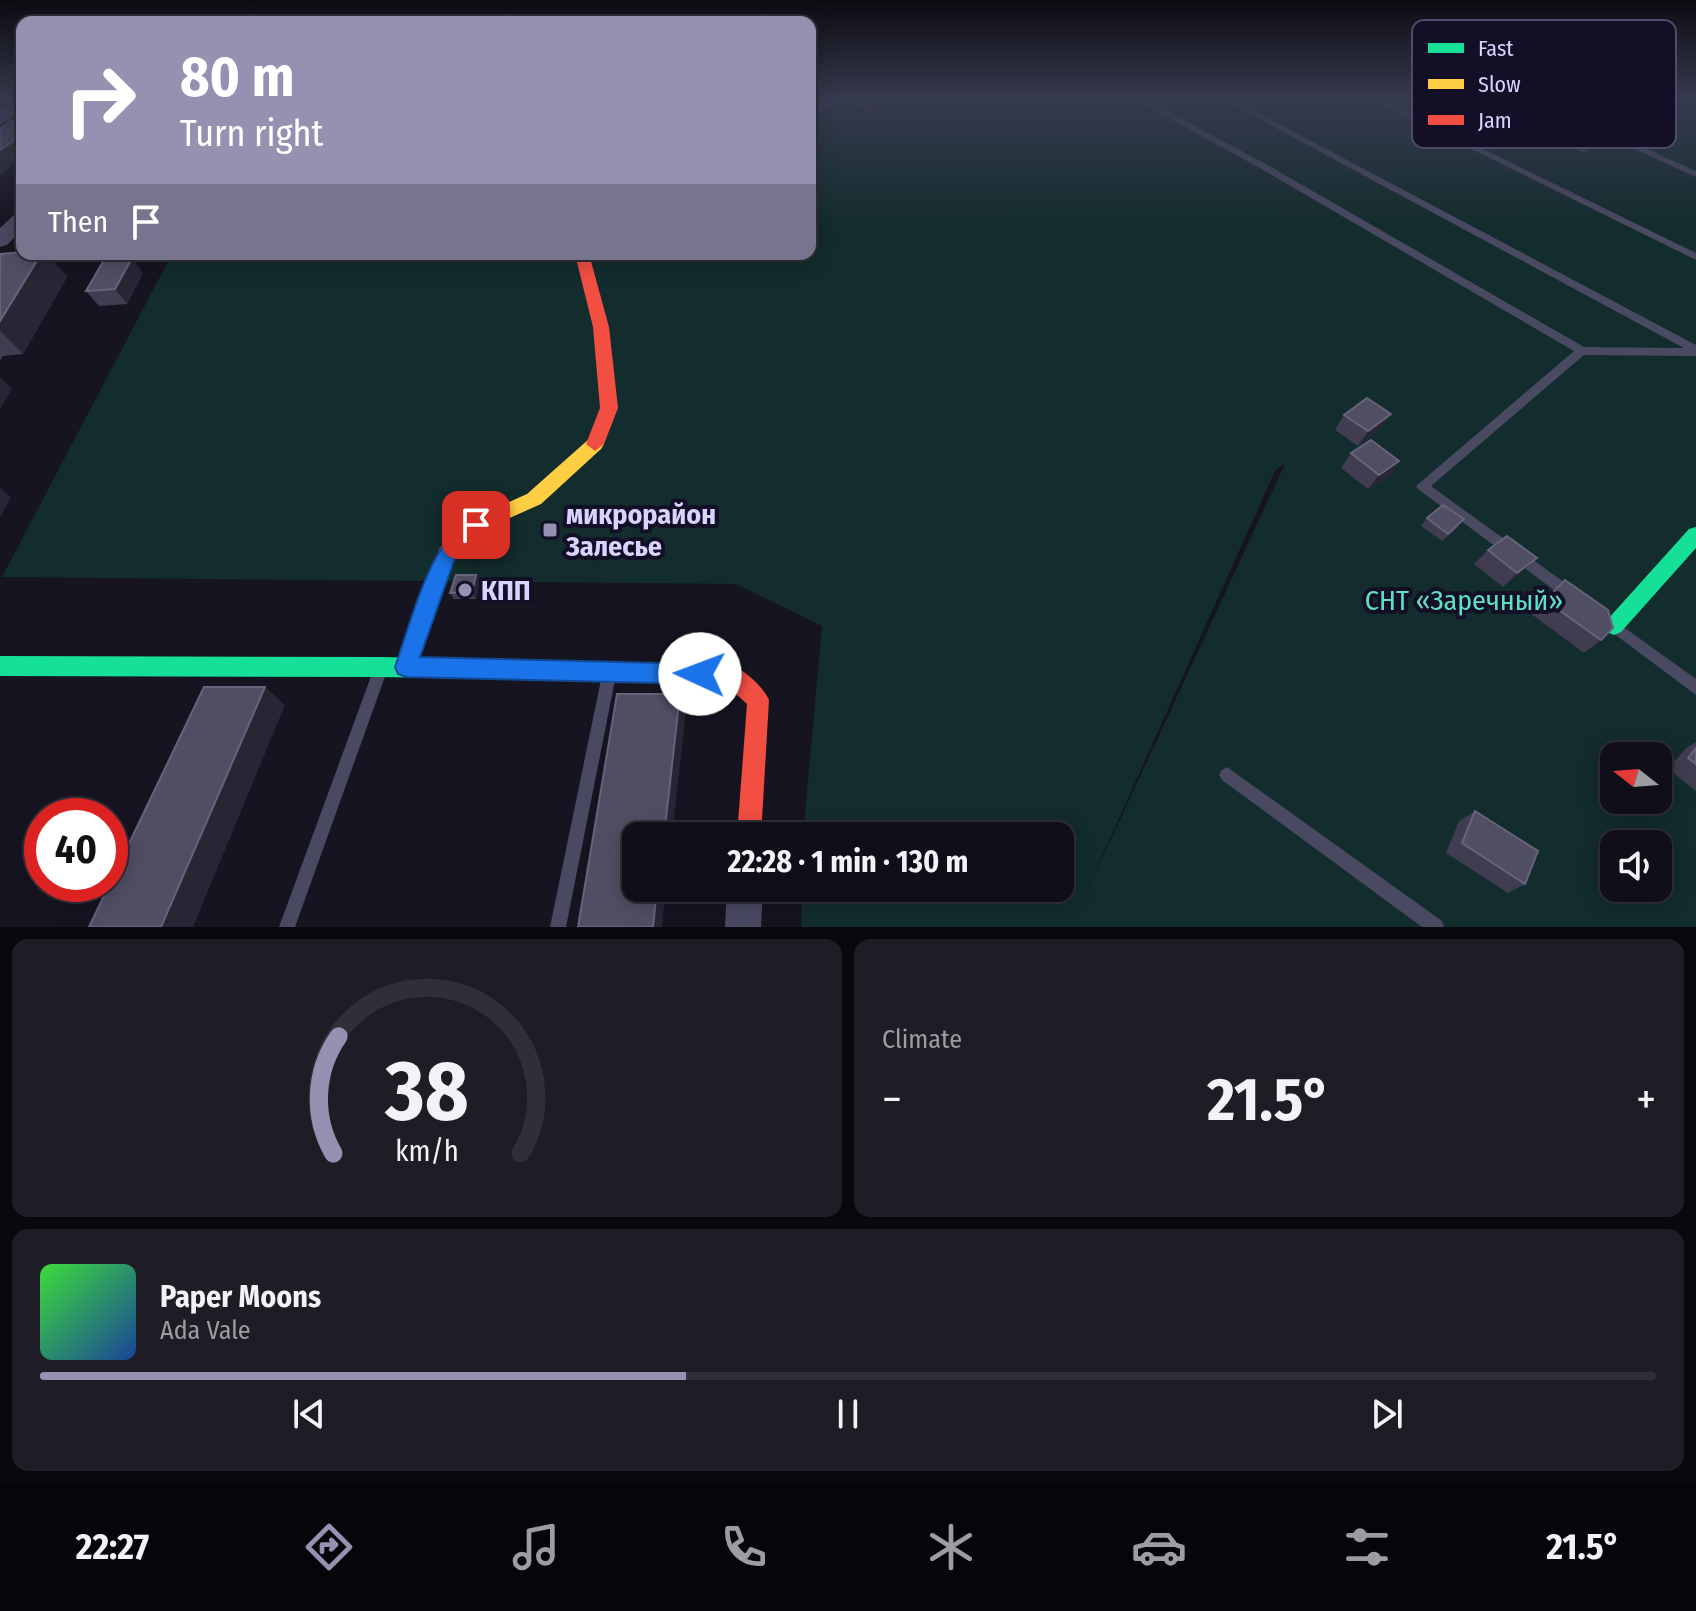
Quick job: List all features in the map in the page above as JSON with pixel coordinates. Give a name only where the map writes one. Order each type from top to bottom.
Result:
[{"type":"street","points":[[1,237],[16,223]]},
{"type":"street","points":[[406,667],[447,554],[476,525],[534,499],[594,447],[609,408],[601,327],[584,260]]},
{"type":"street","points":[[1608,621],[1696,535]]},
{"type":"street","points":[[0,666],[214,675],[381,667],[730,674],[758,700],[750,822]]},
{"type":"street","points":[[743,927],[744,902]]},
{"type":"lane","points":[[1219,142],[1582,351],[1696,351]]},
{"type":"lane","points":[[1307,142],[1696,351]]},
{"type":"lane","points":[[1474,148],[1696,257]]},
{"type":"lane","points":[[1638,148],[1696,174]]},
{"type":"lane","points":[[1576,598],[1422,486],[1582,351]]},
{"type":"lane","points":[[1608,621],[1696,688]]},
{"type":"lane","points":[[287,927],[381,667]]},
{"type":"lane","points":[[558,927],[610,671]]},
{"type":"lane","points":[[1227,775],[1436,927]]},
{"type":"green space","name":"СНТ «Заречный»","points":[[816,142],[1412,142],[1412,148],[1676,148],[1676,142],[1696,142],[1696,927],[801,927],[802,902],[1074,902],[1074,822],[804,822],[822,626],[736,584],[2,577],[169,260],[816,260]],"holes":[[[1285,463],[1285,464],[1078,910],[1275,471]]]},
{"type":"building","points":[[0,142],[11,142],[0,150]]},
{"type":"building","points":[[16,253],[16,260],[37,260],[0,321],[0,254]]},
{"type":"building","points":[[104,260],[131,260],[115,289],[86,291]]},
{"type":"building","points":[[1367,398],[1391,414],[1368,431],[1344,415]]},
{"type":"building","points":[[1371,440],[1399,461],[1379,475],[1351,453]]},
{"type":"building","points":[[1443,505],[1464,519],[1448,534],[1427,518]]},
{"type":"building","points":[[1507,536],[1537,558],[1517,573],[1488,550]]},
{"type":"building","points":[[456,575],[476,575],[472,592],[450,593]]},
{"type":"building","points":[[1565,580],[1608,610],[1613,628],[1601,640],[1545,600]]},
{"type":"building","points":[[204,687],[265,687],[161,927],[89,927],[101,902],[128,902],[128,846]]},
{"type":"building","points":[[617,694],[680,694],[666,822],[622,822],[622,902],[656,902],[653,927],[578,927]]},
{"type":"building","points":[[1696,748],[1696,764],[1688,758]]},
{"type":"building","points":[[1475,811],[1538,851],[1525,884],[1462,843]]},
{"type":"traffic: fast","points":[[1614,626],[1696,535]]},
{"type":"traffic: fast","points":[[0,666],[381,667],[676,673]]},
{"type":"traffic: slow","points":[[406,667],[447,554],[476,525],[534,499],[595,444]]},
{"type":"traffic: jam","points":[[584,260],[601,327],[609,408],[595,444]]},
{"type":"traffic: jam","points":[[676,673],[730,674],[758,700],[750,822]]},
{"type":"place","name":"микрорайон Залесье","points":[[550,530]]},
{"type":"place","name":"КПП","points":[[465,590]]},
{"type":"route","points":[[476,525],[447,554],[406,667],[700,674]]}]
